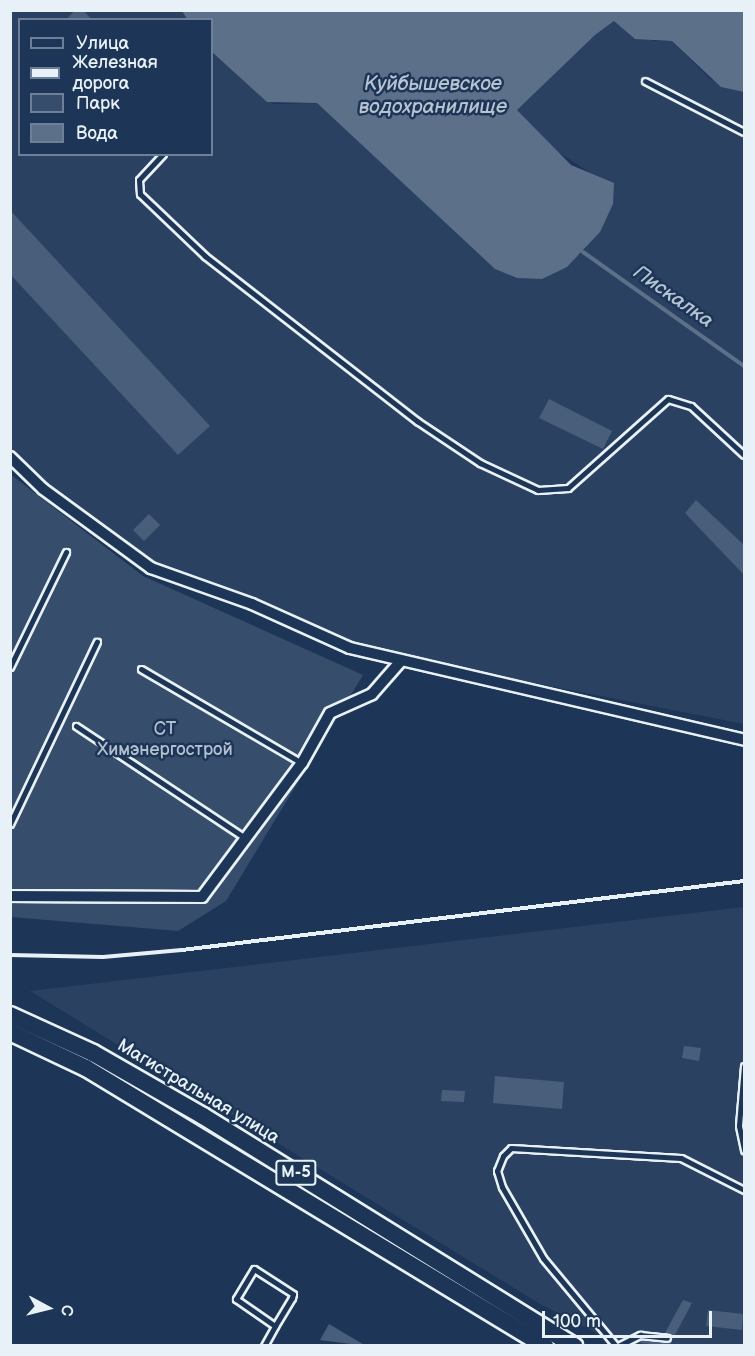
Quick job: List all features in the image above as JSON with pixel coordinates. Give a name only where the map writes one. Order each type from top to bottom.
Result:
[{"type":"highway","name":"Магистральная улица","points":[[10,1015],[93,1053],[203,1116],[574,1346]]},
{"type":"highway","name":"Магистральная улица","points":[[10,1032],[86,1068],[545,1346]]},
{"type":"street","points":[[10,457],[43,489],[151,568],[350,648],[400,662],[744,740]]},
{"type":"street","points":[[10,896],[202,897],[302,763],[330,713],[372,694],[400,662]]},
{"type":"lane","points":[[645,81],[744,132]]},
{"type":"lane","points":[[161,156],[137,186],[189,241],[417,421],[490,468],[538,490],[568,488],[668,399],[691,406],[744,455]]},
{"type":"lane","points":[[10,667],[66,552]]},
{"type":"lane","points":[[10,824],[97,642]]},
{"type":"lane","points":[[141,669],[302,763]]},
{"type":"lane","points":[[75,726],[245,838]]},
{"type":"lane","points":[[744,1066],[739,1126],[744,1150]]},
{"type":"lane","points":[[667,1338],[640,1335],[617,1346],[543,1258],[502,1187],[497,1171],[503,1155],[511,1148],[681,1158],[744,1190]]},
{"type":"lane","points":[[264,1346],[276,1326],[293,1294],[254,1269],[236,1299],[276,1326]]},
{"type":"shaded area","points":[[10,11],[182,11],[186,18],[18,18],[18,156],[213,156],[213,53],[273,104],[317,103],[495,269],[517,278],[542,279],[583,252],[613,204],[600,179],[547,145],[516,109],[595,35],[614,21],[654,41],[672,41],[710,79],[744,92],[744,724],[340,645],[155,563],[52,490],[11,448]]},
{"type":"shaded area","points":[[744,907],[744,1345],[619,1345],[540,1304],[30,991]]},
{"type":"green space","name":"СТ Химэнергострой","points":[[10,474],[143,576],[363,675],[226,901],[178,931],[11,917]]},
{"type":"water","name":"Куйбышевское водохранилище","points":[[182,11],[744,11],[744,92],[721,87],[672,41],[635,39],[614,21],[595,35],[517,110],[571,165],[614,183],[613,204],[600,232],[567,267],[542,279],[517,278],[495,269],[317,103],[267,102],[213,53],[213,18],[186,18]]},
{"type":"building","points":[[75,10],[83,10],[90,18],[68,18]]},
{"type":"building","points":[[10,210],[210,426],[178,455],[10,274]]},
{"type":"building","points":[[549,399],[612,431],[603,449],[539,418]]},
{"type":"building","points":[[696,500],[744,545],[744,575],[685,513]]},
{"type":"building","points":[[149,514],[160,525],[144,541],[133,530]]},
{"type":"building","points":[[684,1046],[701,1048],[699,1061],[682,1058]]},
{"type":"building","points":[[495,1076],[564,1082],[562,1109],[493,1103]]},
{"type":"building","points":[[442,1090],[465,1091],[464,1102],[441,1101]]},
{"type":"building","points":[[683,1300],[692,1303],[669,1346],[641,1343],[639,1335],[646,1333],[660,1342]]},
{"type":"building","points":[[708,1310],[743,1314],[742,1330],[706,1326]]},
{"type":"building","points":[[329,1324],[366,1346],[320,1340]]},
{"type":"waterway","name":"Пискалка","points":[[583,252],[744,366]]},
{"type":"railway","points":[[10,955],[103,957],[182,950],[744,881]]}]
